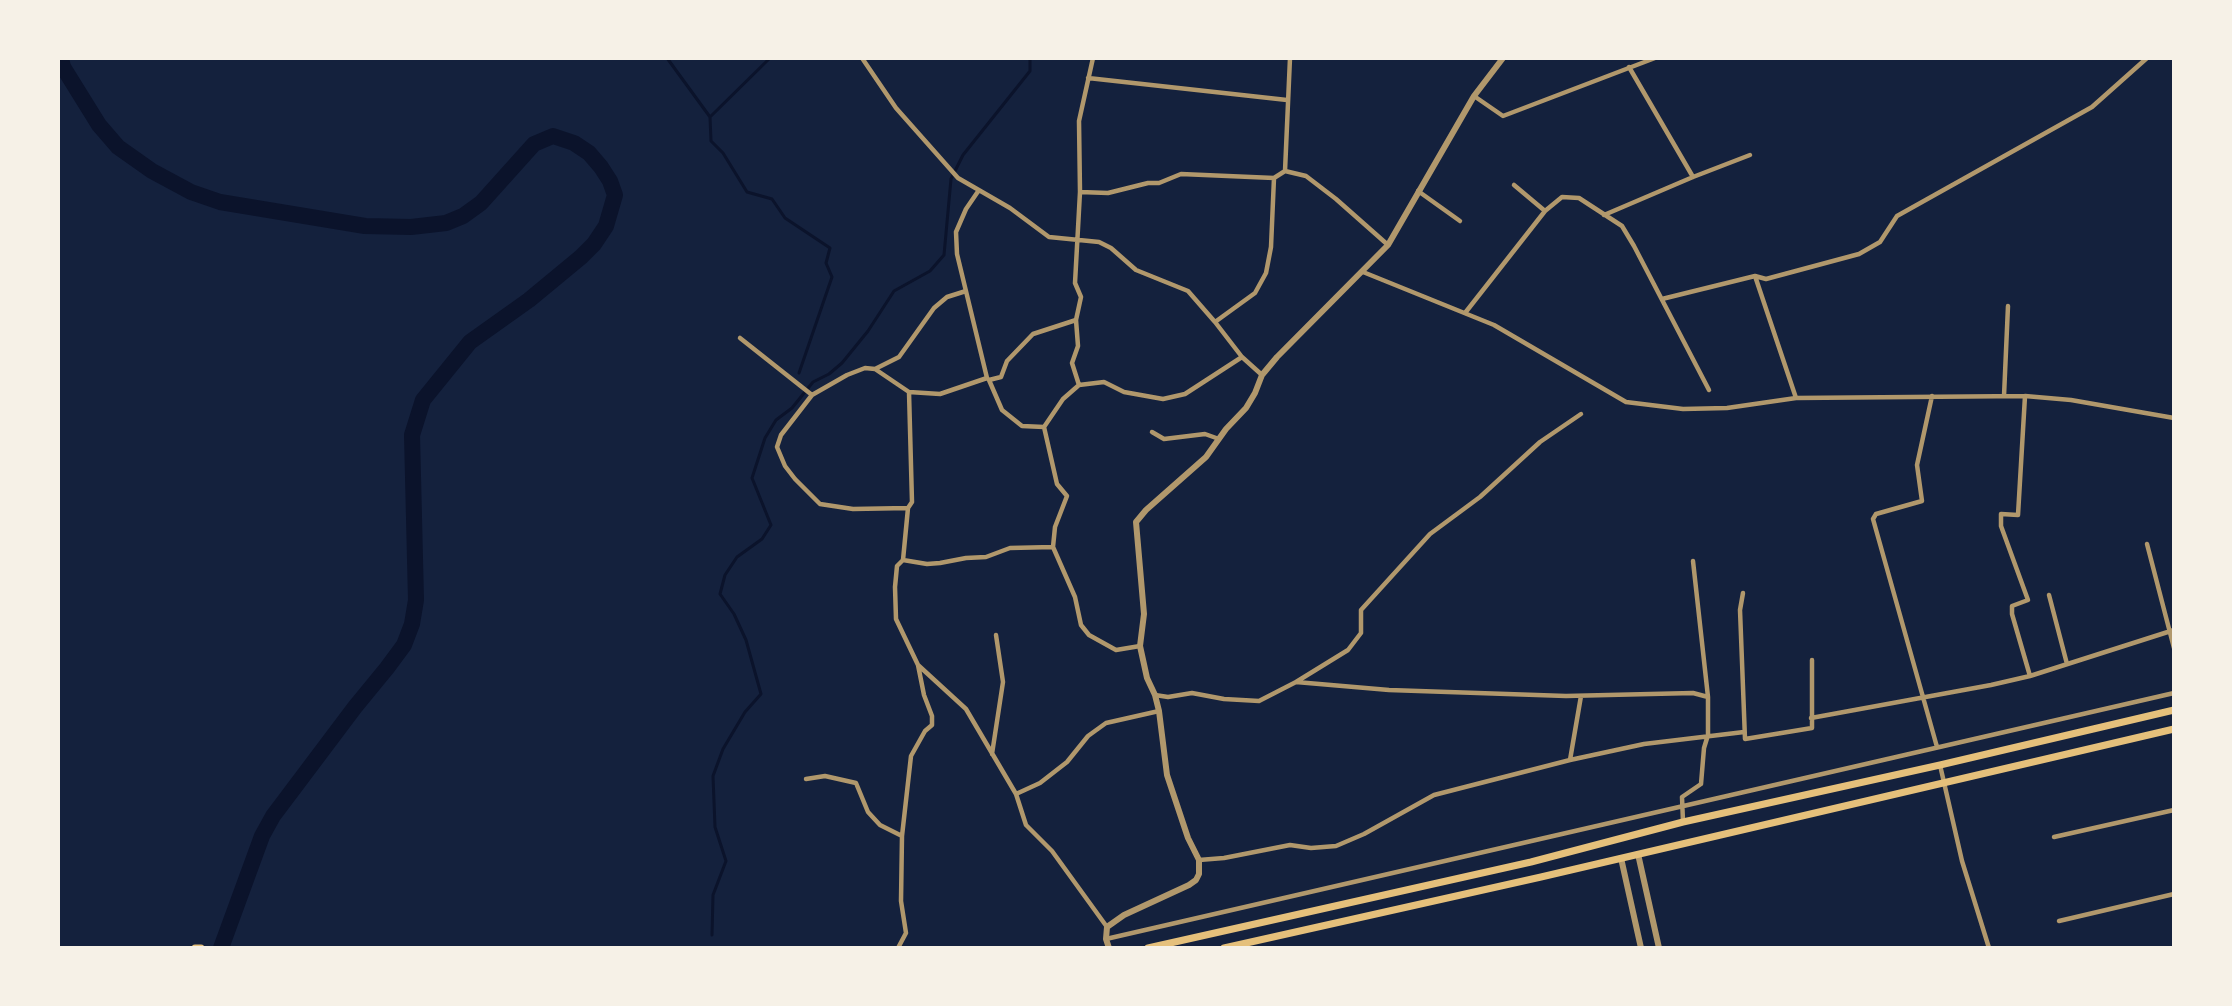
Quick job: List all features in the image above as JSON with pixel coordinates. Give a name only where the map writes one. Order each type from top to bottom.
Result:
[{"type":"main road","points":[[1148,948],[1531,862],[1683,822],[2174,710]]},
{"type":"main road","points":[[1226,947],[2174,729]]},
{"type":"street","points":[[862,58],[896,108],[958,177],[1010,208],[1049,237],[1099,242],[1111,248],[1136,270],[1188,291],[1242,357],[1262,375]]},
{"type":"street","points":[[1079,385],[1072,363],[1078,346],[1076,320],[1082,297],[1075,284],[1080,192],[1079,120],[1093,58]]},
{"type":"street","points":[[1286,171],[1290,58]]},
{"type":"street","points":[[1107,927],[1124,915],[1189,885],[1196,880],[1199,874],[1199,860],[1188,838],[1167,775],[1159,711],[1147,678],[1140,646],[1143,614],[1136,522],[1146,510],[1206,457],[1246,408],[1262,375],[1388,246],[1474,96],[1503,58]]},
{"type":"street","points":[[1474,96],[1503,116],[1655,58]]},
{"type":"street","points":[[1662,299],[1755,276],[1766,279],[1859,254],[1880,242],[1897,216],[2092,107],[2147,58]]},
{"type":"street","points":[[1629,67],[1693,177]]},
{"type":"street","points":[[1088,78],[1287,100]]},
{"type":"street","points":[[1604,215],[1750,155]]},
{"type":"street","points":[[1080,192],[1108,192],[1148,183],[1159,183],[1181,174],[1274,178],[1286,171],[1306,176],[1329,193],[1388,246]]},
{"type":"street","points":[[1215,322],[1255,293],[1266,273],[1271,247],[1274,178]]},
{"type":"street","points":[[1514,185],[1545,211]]},
{"type":"street","points":[[979,189],[966,209],[956,232],[957,254],[988,379],[1002,410],[1008,416],[1022,426],[1044,427]]},
{"type":"street","points":[[1418,192],[1460,221]]},
{"type":"street","points":[[1465,313],[1545,211],[1562,197],[1579,198],[1622,226],[1708,390]]},
{"type":"street","points":[[1363,272],[1494,326],[1626,402],[1683,409],[1727,408],[1796,398],[2025,396],[2071,400],[2174,418]]},
{"type":"street","points":[[1755,276],[1796,398]]},
{"type":"street","points":[[875,369],[899,357],[934,308],[947,297],[966,291]]},
{"type":"street","points":[[2004,396],[2008,306]]},
{"type":"street","points":[[908,508],[862,509],[820,504],[795,479],[785,466],[777,447],[781,435],[810,394],[865,368],[875,369],[909,392],[940,394],[1000,377],[1007,361],[1033,334],[1076,320]]},
{"type":"street","points":[[740,338],[810,394]]},
{"type":"street","points":[[1140,646],[1116,650],[1089,635],[1081,625],[1075,597],[1053,547],[1055,527],[1063,510],[1066,496],[1057,483],[1044,427],[1063,399],[1079,385],[1104,382],[1124,392],[1163,399],[1185,394],[1242,357]]},
{"type":"street","points":[[898,948],[906,933],[901,901],[902,836],[911,756],[925,731],[932,725],[932,716],[924,695],[918,665],[896,619],[897,566],[903,560],[908,508],[912,502],[909,392]]},
{"type":"street","points":[[1932,396],[1917,465],[1922,501],[1876,514],[1873,519],[1937,747]]},
{"type":"street","points":[[2025,396],[2018,514],[2001,514],[2001,525],[2028,600],[2012,606],[2012,614],[2030,676]]},
{"type":"street","points":[[1155,695],[1168,697],[1192,693],[1224,699],[1259,701],[1296,682],[1348,650],[1361,633],[1361,610],[1430,534],[1480,497],[1540,442],[1581,414]]},
{"type":"street","points":[[1152,432],[1164,439],[1205,434],[1219,439]]},
{"type":"street","points":[[2147,543],[2174,648]]},
{"type":"street","points":[[903,560],[927,564],[940,563],[986,557],[1010,548],[1053,547]]},
{"type":"street","points":[[1683,822],[1682,797],[1701,784],[1704,748],[1708,735],[1708,697],[1694,561]]},
{"type":"street","points":[[1743,593],[1740,610],[1744,739],[1812,728],[1812,660]]},
{"type":"street","points":[[2049,595],[2067,664]]},
{"type":"street","points":[[1811,718],[1924,699],[2030,676],[2171,630]]},
{"type":"street","points":[[992,754],[1003,682],[996,635]]},
{"type":"street","points":[[918,665],[966,709],[1016,794],[1026,825],[1052,851],[1107,927],[1106,939],[1109,948]]},
{"type":"street","points":[[1296,682],[1389,690],[1581,696],[1693,693],[1708,697]]},
{"type":"street","points":[[1106,939],[2174,693]]},
{"type":"street","points":[[1569,760],[1581,696]]},
{"type":"street","points":[[1016,794],[1040,783],[1067,762],[1088,736],[1106,723],[1159,711]]},
{"type":"street","points":[[1199,860],[1224,858],[1290,845],[1311,848],[1336,846],[1364,834],[1434,795],[1569,760],[1644,744],[1744,732]]},
{"type":"street","points":[[1940,765],[1962,861],[1989,948]]},
{"type":"street","points":[[806,778],[825,776],[856,783],[868,812],[880,825],[902,836]]},
{"type":"street","points":[[2054,837],[2174,810]]},
{"type":"street","points":[[1638,854],[1659,948]]},
{"type":"street","points":[[1621,858],[1641,948]]},
{"type":"street","points":[[2059,921],[2174,894]]},
{"type":"waterway","points":[[61,58],[63,67],[99,125],[118,147],[152,171],[191,192],[220,202],[365,226],[411,227],[446,223],[463,216],[481,203],[534,144],[553,136],[574,143],[589,153],[610,181],[615,195],[606,226],[594,244],[529,300],[470,342],[423,400],[412,435],[416,600],[412,624],[404,645],[273,816],[262,836],[221,948]]},
{"type":"waterway","points":[[667,58],[710,117]]},
{"type":"waterway","points":[[770,58],[710,117],[711,141],[723,153],[747,192],[772,199],[785,218],[830,248],[826,263],[832,277],[799,373]]},
{"type":"waterway","points":[[712,935],[713,895],[726,861],[715,827],[713,776],[723,749],[745,712],[761,694],[746,640],[734,614],[720,594],[725,575],[737,557],[762,539],[771,525],[752,478],[765,438],[776,420],[792,408],[813,382],[829,374],[842,363],[868,331],[894,291],[930,271],[944,255],[951,179],[963,155],[1030,71],[1030,58]]}]
